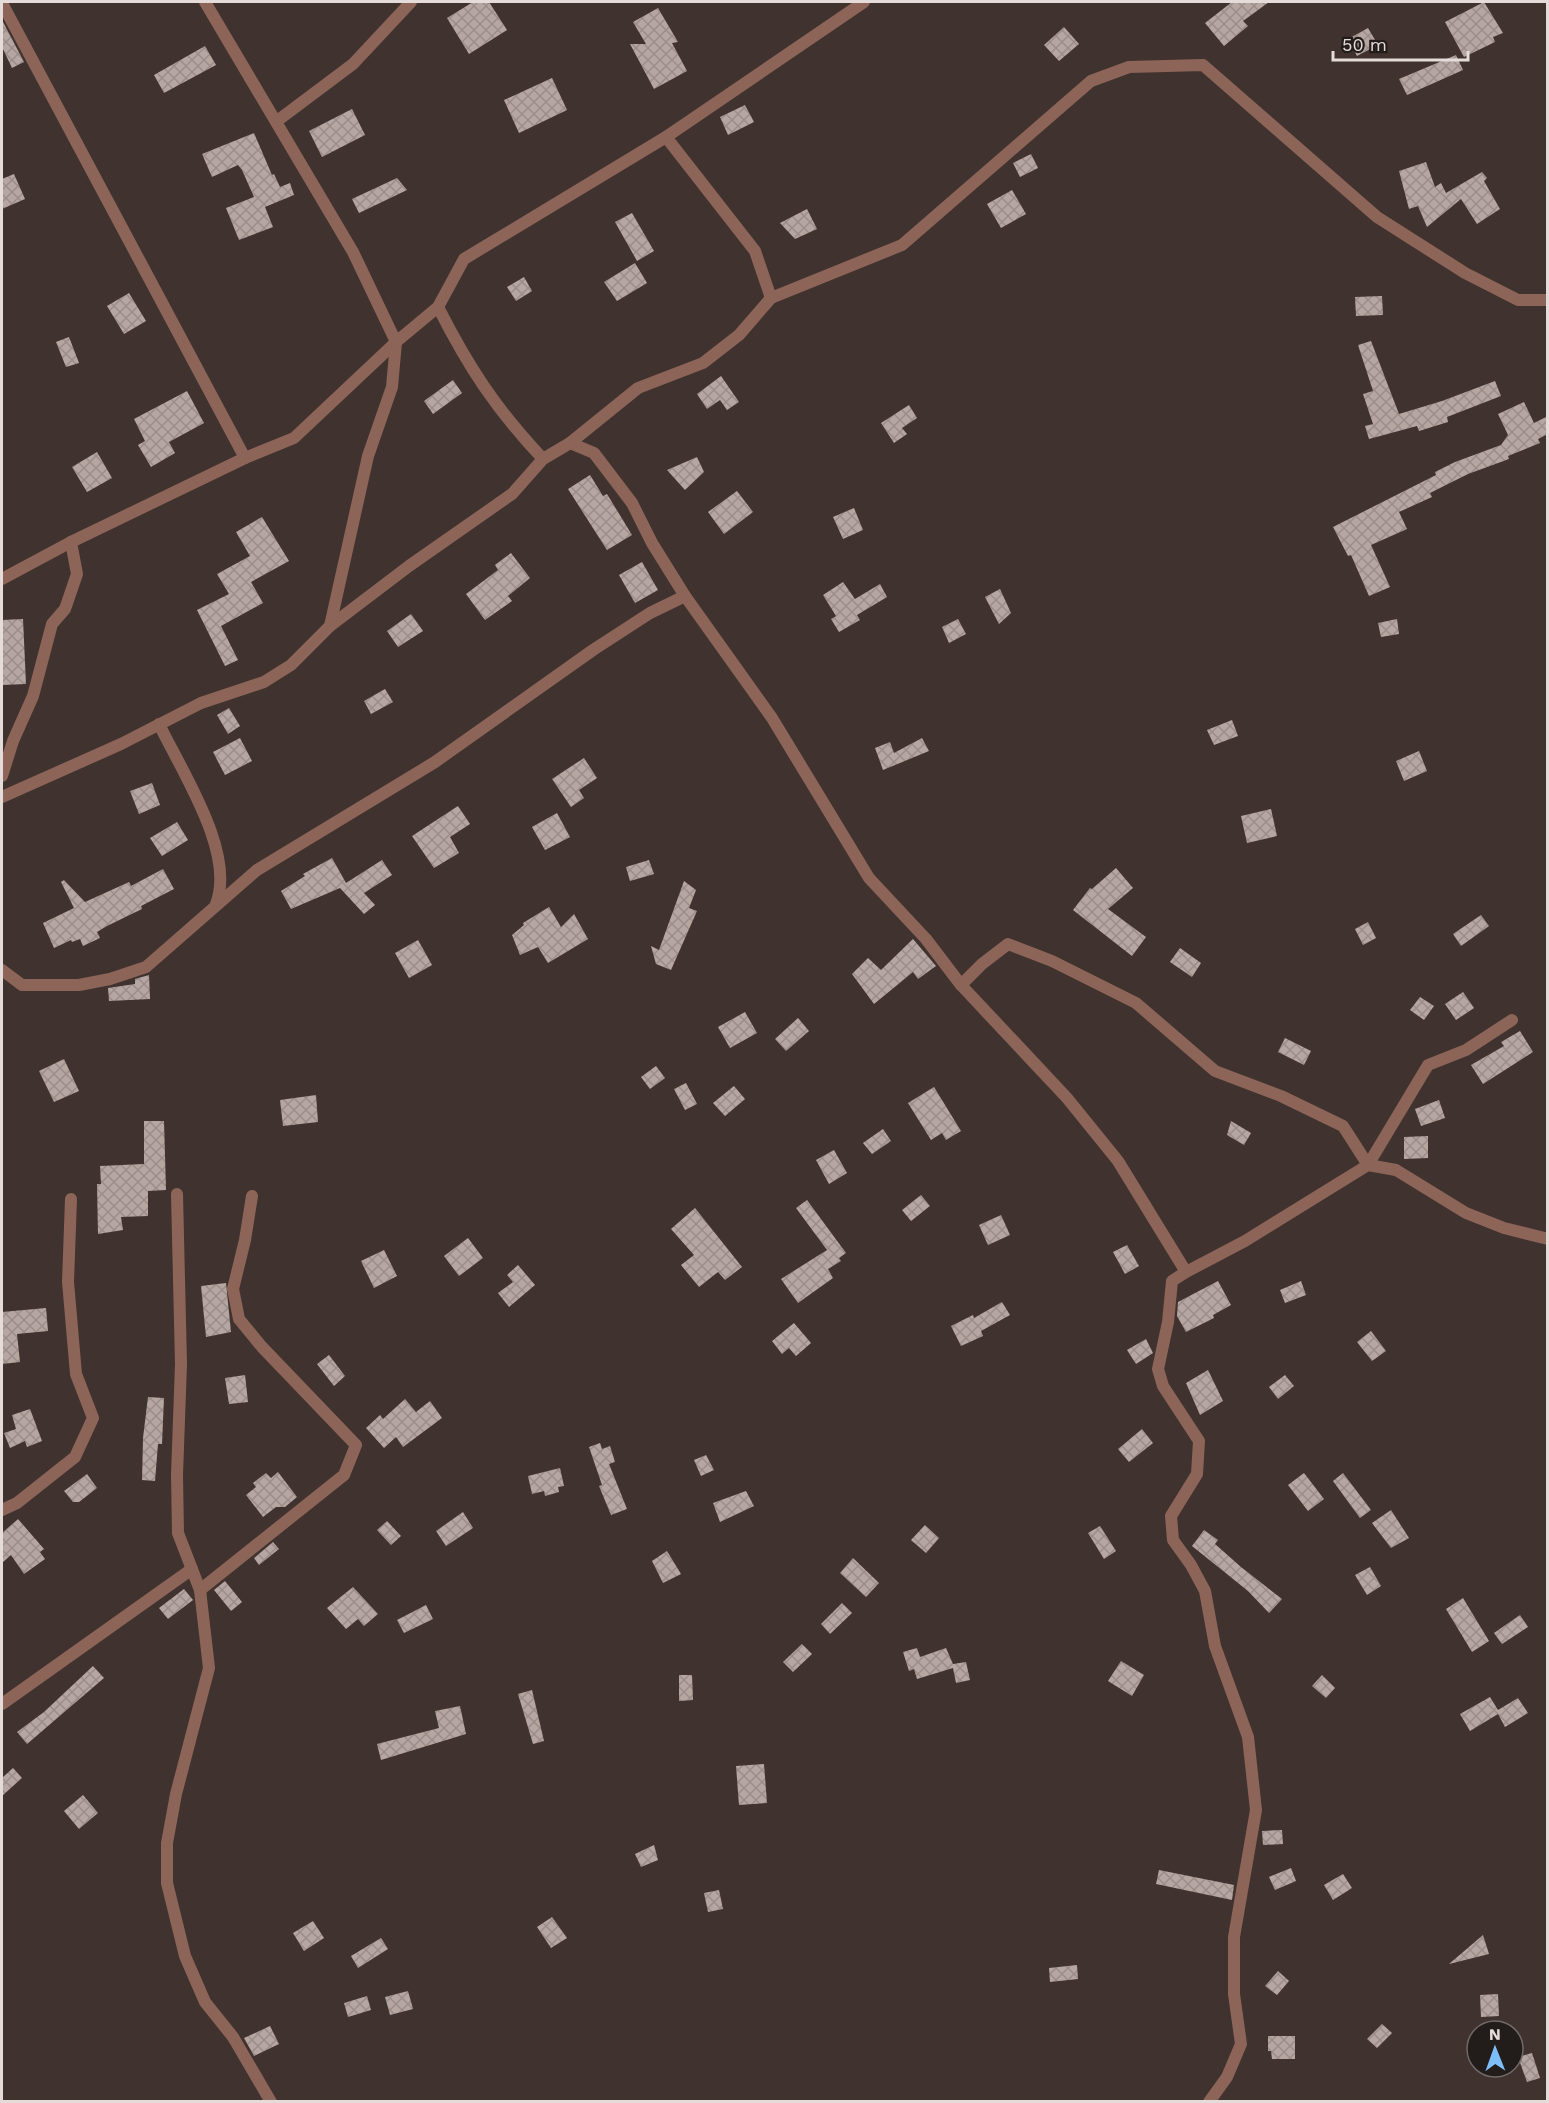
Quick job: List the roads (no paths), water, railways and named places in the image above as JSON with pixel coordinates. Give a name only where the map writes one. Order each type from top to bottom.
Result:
[{"type":"street","points":[[206,2],[353,252],[396,342],[392,387],[368,456],[330,626]]},
{"type":"street","points":[[277,121],[353,64],[411,2]]},
{"type":"street","points":[[2,579],[71,542],[245,458],[294,438],[396,342],[438,307],[464,259],[666,137],[864,2]]},
{"type":"street","points":[[2,3],[245,458]]},
{"type":"street","points":[[2,797],[201,703],[264,682],[291,665],[330,626],[409,566],[512,494],[543,459],[570,443],[638,388],[703,363],[739,335],[771,298],[902,245],[1091,81],[1129,67],[1203,66],[1377,217],[1465,273],[1518,300],[1548,300]]},
{"type":"street","points":[[666,137],[755,251],[771,298]]},
{"type":"street","points":[[438,307],[469,367],[510,424],[543,459]]},
{"type":"street","points":[[570,443],[594,453],[626,494],[652,543],[685,596],[772,718],[869,878],[926,939],[961,985],[1068,1098],[1118,1161],[1186,1272]]},
{"type":"street","points":[[2,776],[13,741],[33,696],[52,624],[65,609],[77,574],[71,542]]},
{"type":"street","points":[[2,970],[22,985],[79,985],[110,979],[146,967],[257,870],[435,762],[593,650],[650,613],[685,596]]},
{"type":"street","points":[[159,724],[216,843],[222,888],[215,905]]},
{"type":"street","points":[[961,985],[982,964],[1008,944],[1052,961],[1136,1003],[1215,1071],[1281,1096],[1343,1126],[1368,1165],[1396,1170],[1466,1213],[1504,1228],[1548,1239]]},
{"type":"street","points":[[1209,2102],[1227,2076],[1241,2044],[1234,1994],[1234,1937],[1256,1810],[1248,1737],[1215,1646],[1205,1590],[1173,1540],[1171,1516],[1197,1474],[1199,1441],[1163,1386],[1158,1369],[1168,1322],[1172,1281],[1245,1241],[1368,1165],[1428,1065],[1467,1050],[1512,1020]]},
{"type":"street","points":[[177,1194],[181,1364],[177,1475],[178,1533],[200,1590],[209,1668],[176,1794],[167,1843],[167,1883],[184,1956],[205,2002],[233,2037],[271,2102]]},
{"type":"street","points":[[200,1590],[344,1474],[356,1445],[262,1347],[239,1318],[233,1288],[245,1240],[252,1196]]},
{"type":"street","points":[[2,1510],[17,1503],[75,1456],[93,1418],[76,1374],[68,1282],[71,1198]]},
{"type":"street","points":[[2,1704],[192,1569]]}]
